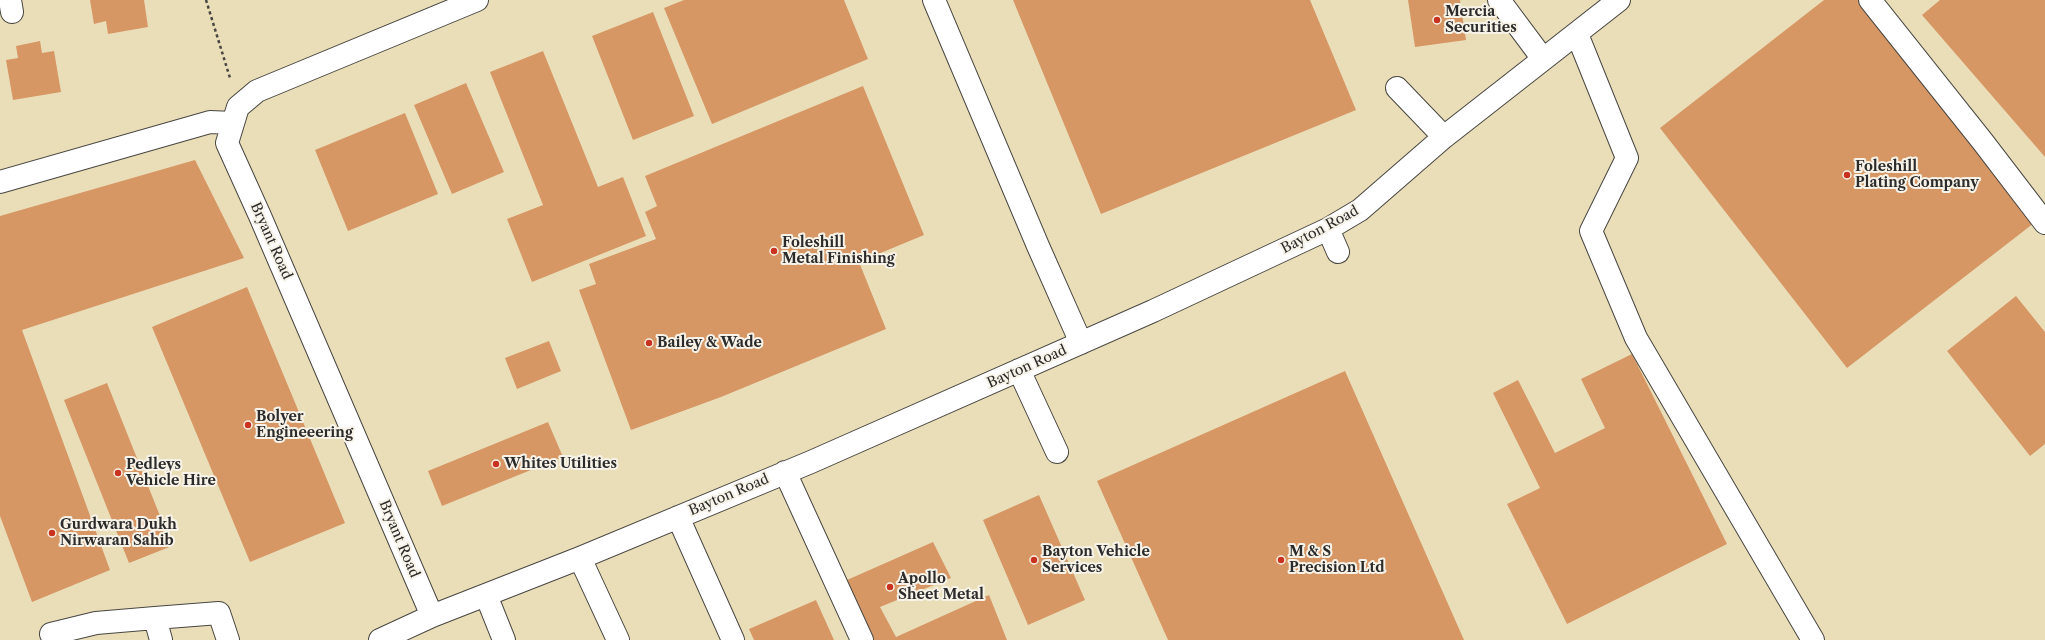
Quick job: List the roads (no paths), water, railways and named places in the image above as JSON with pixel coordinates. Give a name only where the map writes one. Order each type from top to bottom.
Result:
[{"type":"street","points":[[0,182],[236,115],[258,91],[477,0]]},
{"type":"street","points":[[934,0],[1038,246],[1081,343]]},
{"type":"street","points":[[1499,0],[1543,59]]},
{"type":"street","name":"Bayton Road","points":[[380,640],[432,616],[580,558],[786,472],[1154,311],[1328,229],[1360,210],[1444,137],[1619,0]]},
{"type":"street","points":[[1870,0],[1983,142],[2045,223]]},
{"type":"street","points":[[1577,34],[1627,158],[1591,231],[1636,338],[1814,640]]},
{"type":"street","points":[[1397,88],[1444,137]]},
{"type":"street","name":"Bryant Road","points":[[236,115],[227,142],[264,223],[432,616]]},
{"type":"street","points":[[1328,229],[1338,252]]},
{"type":"street","points":[[1019,370],[1057,452]]},
{"type":"street","points":[[786,472],[862,640]]},
{"type":"street","points":[[678,517],[733,640]]},
{"type":"street","points":[[580,558],[618,640]]},
{"type":"street","points":[[486,595],[504,640]]},
{"type":"street","points":[[51,634],[96,623],[219,613],[228,640]]},
{"type":"street","points":[[155,618],[161,640]]},
{"type":"place","name":"Mercia Securities","points":[[1437,20]]},
{"type":"place","name":"Foleshill Plating Company","points":[[1847,175]]},
{"type":"place","name":"Foleshill Metal Finishing","points":[[774,251]]},
{"type":"place","name":"Bailey & Wade","points":[[649,343]]},
{"type":"place","name":"Bolyer Engineeering","points":[[248,425]]},
{"type":"place","name":"Whites Utilities","points":[[496,464]]},
{"type":"place","name":"Pedleys Vehicle Hire","points":[[118,473]]},
{"type":"place","name":"Gurdwara Dukh Nirwaran Sahib","points":[[52,533]]},
{"type":"place","name":"Bayton Vehicle Services","points":[[1034,560]]},
{"type":"place","name":"M & S Precision Ltd","points":[[1281,560]]},
{"type":"place","name":"Apollo Sheet Metal","points":[[890,587]]}]
